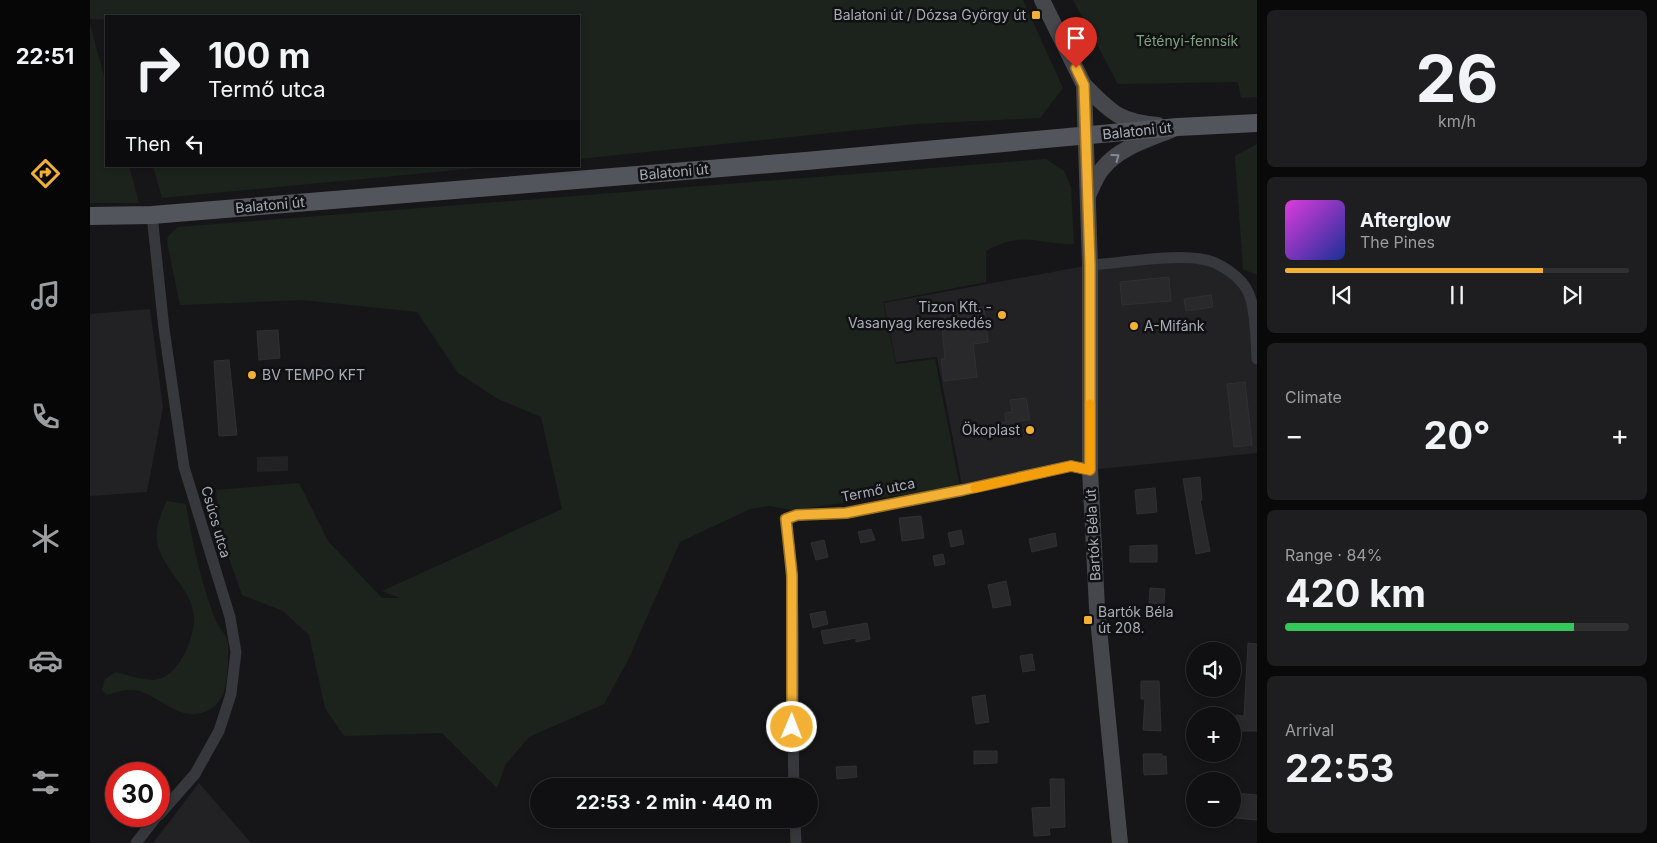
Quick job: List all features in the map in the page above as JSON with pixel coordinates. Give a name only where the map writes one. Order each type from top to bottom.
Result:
[{"type":"main road","name":"Balatoni út","points":[[90,216],[152,215],[1178,127],[1257,123]]},
{"type":"street","points":[[1042,0],[1084,85],[1111,112],[1121,118],[1139,123],[1178,127]]},
{"type":"street","name":"Bartók Béla út","points":[[1084,85],[1090,265],[1090,470],[1097,608],[1120,843]]},
{"type":"street","points":[[1088,196],[1101,169],[1109,162],[1138,144],[1178,127]]},
{"type":"street","name":"Csúcs utca","points":[[152,215],[164,329],[184,467],[230,617],[236,652],[231,694],[219,731],[195,774],[170,802]]},
{"type":"street","points":[[1090,265],[1186,258],[1203,259],[1221,266],[1240,280],[1249,294],[1257,359]]},
{"type":"street","name":"Termő utca","points":[[794,778],[792,575],[786,519],[797,515],[846,513],[1071,466],[1090,470]]},
{"type":"street","name":"Csúcs utca","points":[[136,843],[149,827]]},
{"type":"street","points":[[795,828],[796,843]]},
{"type":"shaded area","points":[[1187,258],[1221,266],[1249,295],[1257,359],[1257,453],[1090,470],[1071,466],[963,490],[937,357],[896,362],[884,303],[1090,265]]},
{"type":"shaded area","points":[[150,309],[163,407],[147,492],[90,496],[90,314]]},
{"type":"shaded area","points":[[288,456],[288,471],[257,472],[257,457]]},
{"type":"shaded area","points":[[199,783],[251,843],[153,843],[165,827],[170,827],[170,821]]},
{"type":"green space","points":[[90,0],[1023,0],[1063,88],[1040,118],[916,124],[580,159],[580,15],[105,15],[105,20],[90,19]]},
{"type":"green space","name":"Tétényi-fennsík","points":[[1073,0],[1257,0],[1257,97],[1241,98],[1238,82],[1118,84]]},
{"type":"green space","points":[[90,24],[105,80],[105,167],[129,167],[139,203],[90,203]]},
{"type":"green space","points":[[1257,144],[1257,275],[1243,269],[1235,156]]},
{"type":"green space","points":[[1046,159],[1064,171],[1071,187],[1074,244],[1029,240],[1010,241],[986,251],[986,282],[883,302],[896,364],[935,359],[960,487],[792,510],[769,506],[750,509],[680,542],[629,658],[604,704],[529,737],[506,764],[497,788],[442,733],[344,736],[325,708],[309,635],[283,611],[242,595],[221,536],[216,490],[299,483],[328,541],[382,598],[400,598],[382,591],[562,509],[541,417],[498,399],[458,373],[417,312],[302,300],[180,305],[167,242],[168,236],[178,227]]},
{"type":"green space","points":[[153,167],[488,167],[162,198]]},
{"type":"green space","points":[[167,501],[186,504],[194,548],[205,591],[215,619],[226,636],[228,644],[227,679],[223,695],[214,707],[197,714],[180,712],[141,692],[127,690],[107,695],[102,690],[105,679],[116,672],[149,680],[163,678],[171,673],[177,665],[192,636],[194,617],[189,598],[163,558],[157,543],[158,524]]},
{"type":"building","points":[[1169,277],[1171,301],[1122,305],[1120,282]]},
{"type":"building","points":[[1211,295],[1213,307],[1186,311],[1184,299]]},
{"type":"building","points":[[961,303],[961,310],[984,307],[988,342],[973,344],[977,377],[944,381],[941,359],[945,359],[940,305]]},
{"type":"building","points":[[278,330],[280,358],[259,360],[257,331]]},
{"type":"building","points":[[229,360],[237,435],[219,436],[214,361]]},
{"type":"building","points":[[1245,382],[1252,445],[1234,447],[1227,384]]},
{"type":"building","points":[[1026,398],[1030,420],[1018,421],[1019,433],[1002,435],[1000,423],[1006,422],[1005,413],[1012,412],[1010,400]]},
{"type":"building","points":[[1200,477],[1202,500],[1200,500],[1210,551],[1196,554],[1183,479]]},
{"type":"building","points":[[1155,488],[1157,512],[1137,514],[1135,490]]},
{"type":"building","points":[[921,516],[924,538],[902,541],[899,518]]},
{"type":"building","points":[[871,529],[875,540],[861,543],[858,532]]},
{"type":"building","points":[[961,530],[964,544],[951,547],[948,533]]},
{"type":"building","points":[[1055,533],[1057,546],[1032,552],[1029,539]]},
{"type":"building","points":[[824,540],[828,557],[816,560],[811,543]]},
{"type":"building","points":[[1157,545],[1157,562],[1130,562],[1130,546]]},
{"type":"building","points":[[943,554],[945,564],[935,566],[933,556]]},
{"type":"building","points":[[1006,581],[1011,605],[993,608],[988,585]]},
{"type":"building","points":[[1150,588],[1165,589],[1164,604],[1149,603]]},
{"type":"building","points":[[825,611],[828,624],[813,628],[810,614]]},
{"type":"building","points":[[867,623],[870,639],[856,642],[856,638],[824,644],[821,631]]},
{"type":"building","points":[[1248,643],[1257,644],[1257,731],[1241,731],[1241,716],[1244,716]]},
{"type":"building","points":[[1032,654],[1035,670],[1023,672],[1020,656]]},
{"type":"building","points":[[1141,681],[1159,681],[1161,731],[1143,730],[1145,699],[1141,699]]},
{"type":"building","points":[[985,695],[989,722],[976,724],[972,697]]},
{"type":"building","points":[[974,751],[997,751],[997,763],[974,764]]},
{"type":"building","points":[[1143,754],[1162,754],[1162,757],[1166,756],[1167,774],[1144,775]]},
{"type":"building","points":[[856,766],[857,777],[837,779],[836,767]]},
{"type":"building","points":[[1050,779],[1064,779],[1065,827],[1049,828],[1050,835],[1034,836],[1032,808],[1051,807]]},
{"type":"building","points":[[1241,793],[1257,795],[1257,820],[1241,819]]},
{"type":"slow traffic","points":[[975,488],[1071,466],[1090,470],[1090,404]]},
{"type":"place","name":"Balatoni út / Dózsa György út","points":[[1036,15]]},
{"type":"place","name":"Tizon Kft. - Vasanyag kereskedés","points":[[1002,315]]},
{"type":"place","name":"A-Mifánk","points":[[1134,326]]},
{"type":"place","name":"BV TEMPO KFT","points":[[252,375]]},
{"type":"place","name":"Ökoplast","points":[[1030,430]]},
{"type":"place","name":"Bartók Béla út 208.","points":[[1088,620]]},
{"type":"route","points":[[792,727],[792,575],[786,519],[797,515],[846,513],[1071,466],[1090,470],[1088,196],[1084,85],[1076,68]]}]
